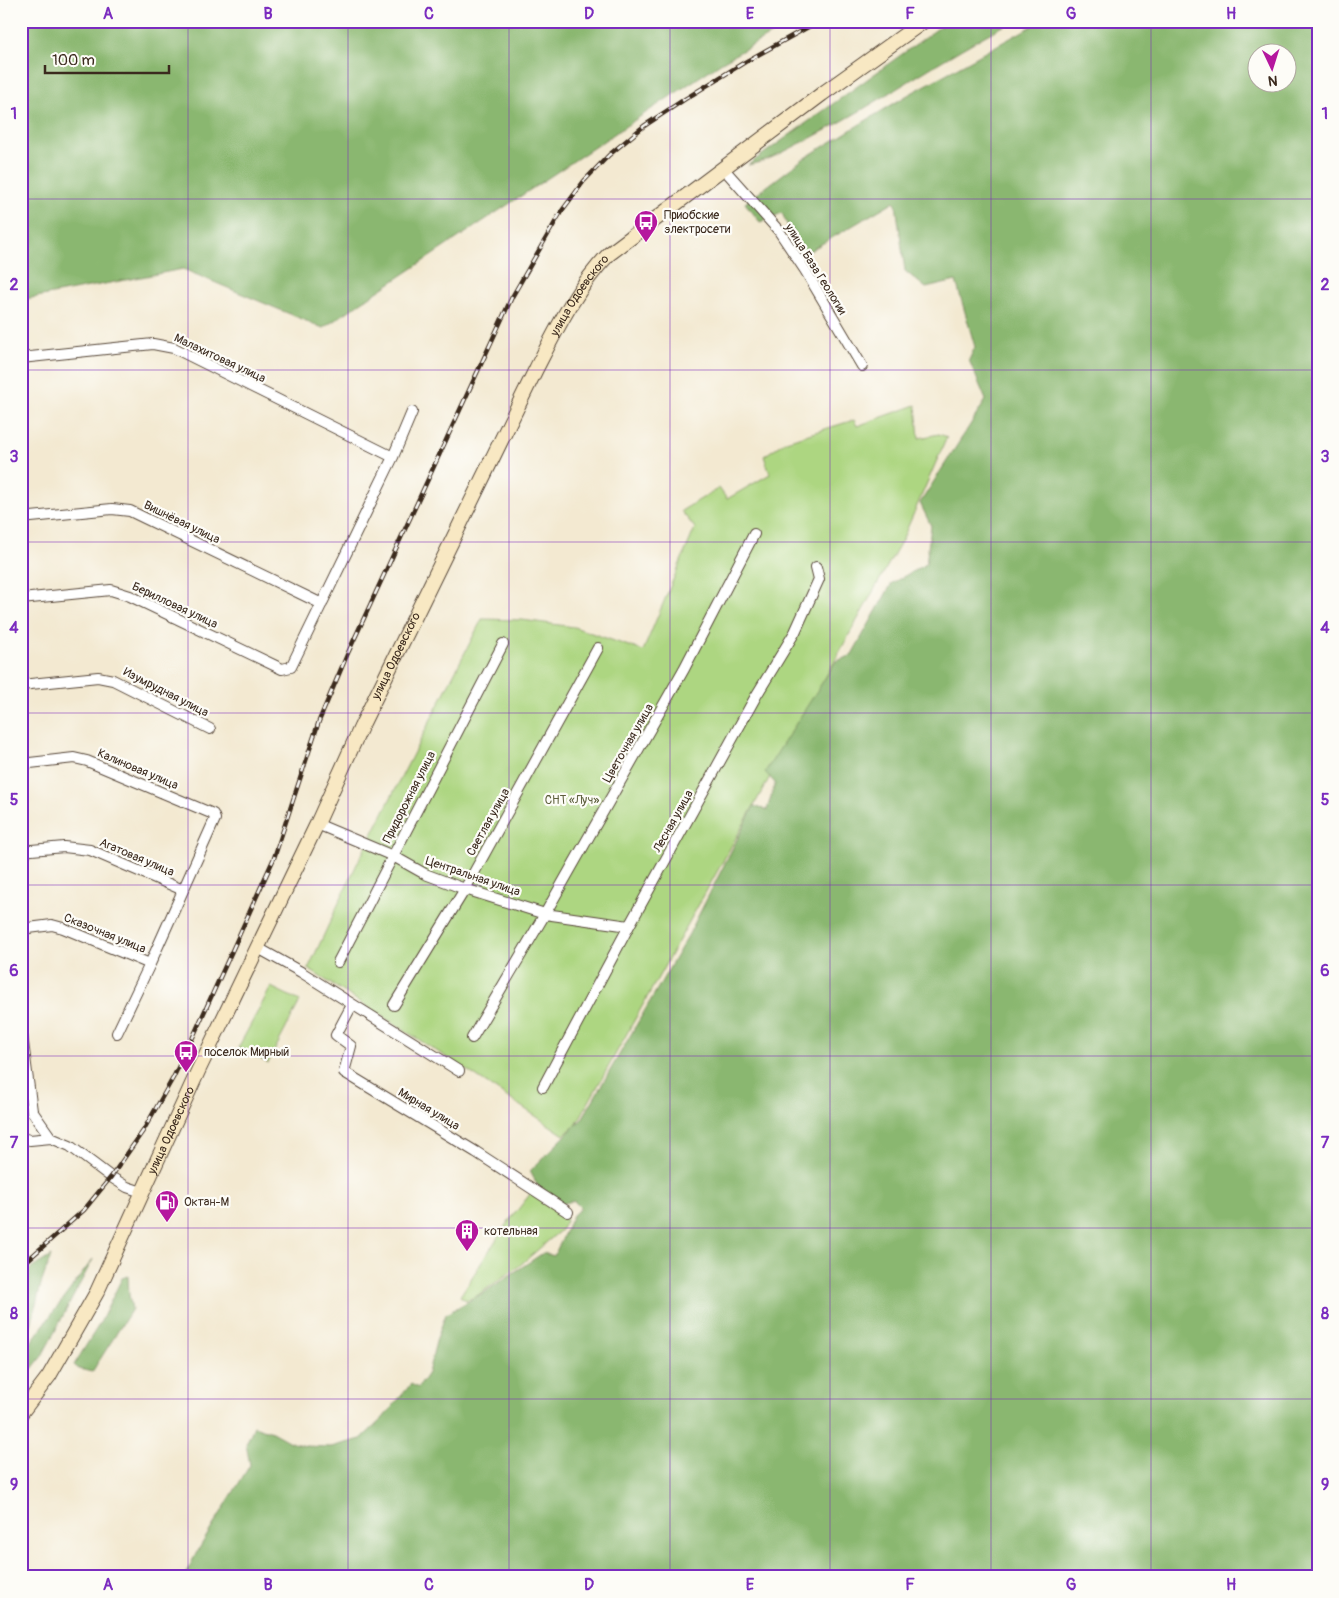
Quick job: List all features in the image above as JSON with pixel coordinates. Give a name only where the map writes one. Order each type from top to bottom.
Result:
[{"type":"street","name":"улица Одоевского","points":[[21,1413],[44,1384],[97,1292],[142,1192],[317,824],[361,727],[536,369],[581,287],[609,254],[822,94],[924,21]]},
{"type":"street","name":"улица База Геологии","points":[[723,168],[779,232],[862,366]]},
{"type":"street","name":"Малахитовая улица","points":[[21,358],[153,344],[174,348],[393,457]]},
{"type":"street","points":[[322,604],[393,457],[412,412]]},
{"type":"street","name":"Вишнёвая улица","points":[[21,518],[112,509],[130,511],[322,604]]},
{"type":"street","name":"Цветочная улица","points":[[472,1038],[545,914],[684,669],[754,534]]},
{"type":"street","name":"Лесная улица","points":[[543,1087],[756,696],[795,632],[819,580],[816,567]]},
{"type":"street","name":"Берилловая улица","points":[[21,599],[111,590],[130,596],[282,669],[291,667],[322,604]]},
{"type":"street","name":"Придорожная улица","points":[[338,962],[503,644]]},
{"type":"street","name":"Светлая улица","points":[[394,1004],[465,889],[598,648]]},
{"type":"street","name":"Изумрудная улица","points":[[21,685],[98,677],[113,680],[210,729]]},
{"type":"street","name":"Калиновая улица","points":[[21,764],[74,758],[87,761],[213,814],[215,819],[183,890]]},
{"type":"street","name":"Центральная улица","points":[[317,824],[393,856],[425,874],[465,889],[545,914],[629,926]]},
{"type":"street","name":"Агатовая улица","points":[[21,851],[64,847],[90,850],[183,890]]},
{"type":"street","points":[[116,1033],[150,964],[183,890]]},
{"type":"street","name":"Сказочная улица","points":[[21,929],[52,925],[150,964]]},
{"type":"street","points":[[258,948],[301,972],[459,1071]]},
{"type":"street","name":"Мирная улица","points":[[352,1005],[336,1035],[351,1046],[344,1072],[476,1152],[568,1212]]},
{"type":"street","points":[[21,1027],[32,1111],[51,1138]]},
{"type":"street","points":[[21,1138],[30,1140],[51,1138],[70,1146],[111,1177],[127,1187],[142,1192]]},
{"type":"green space","points":[[21,21],[795,21],[722,62],[323,328],[183,269],[21,300]]},
{"type":"green space","points":[[948,21],[1013,21],[962,49],[837,124],[772,157],[748,165]]},
{"type":"green space","points":[[1041,21],[1318,21],[1318,1577],[184,1577],[250,1465],[246,1444],[254,1426],[272,1432],[290,1442],[306,1446],[331,1447],[361,1439],[383,1418],[411,1384],[418,1388],[428,1373],[437,1338],[446,1314],[483,1293],[543,1253],[554,1256],[573,1215],[581,1208],[574,1201],[560,1204],[540,1190],[530,1171],[582,1119],[689,934],[754,806],[767,810],[775,783],[765,772],[836,661],[851,656],[892,583],[926,564],[931,526],[920,503],[986,400],[969,360],[975,347],[956,281],[926,288],[905,271],[896,204],[893,202],[801,256],[782,213],[760,222],[745,203],[803,159],[906,96]]},
{"type":"green space","name":"СНТ «Луч»","points":[[916,405],[919,438],[939,434],[947,437],[903,538],[576,1125],[564,1135],[308,969],[356,866],[482,619],[522,620],[574,627],[643,651],[695,528],[681,511],[719,488],[727,499],[770,474],[764,456],[786,441],[854,420],[857,426]]},
{"type":"green space","points":[[271,987],[300,1001],[268,1063],[238,1048]]},
{"type":"green space","points":[[531,1193],[563,1214],[566,1221],[562,1229],[519,1266],[475,1297],[466,1300],[460,1296],[505,1226]]},
{"type":"green space","points":[[51,1256],[41,1284],[25,1350],[93,1259],[42,1356],[21,1383],[21,1275]]},
{"type":"green space","points":[[128,1276],[132,1309],[92,1372],[79,1369],[74,1365],[100,1323],[122,1278]]},
{"type":"railway","points":[[21,1266],[84,1210],[111,1177],[143,1131],[173,1078],[274,858],[319,721],[347,655],[512,297],[561,212],[584,181],[609,155],[644,126],[745,62],[819,21]]},
{"type":"place","name":"Приобские электросети","points":[[646,243]]},
{"type":"place","name":"поселок Мирный","points":[[186,1073]]},
{"type":"place","name":"Октан-М","points":[[167,1223]]},
{"type":"place","name":"котельная","points":[[467,1252]]}]
